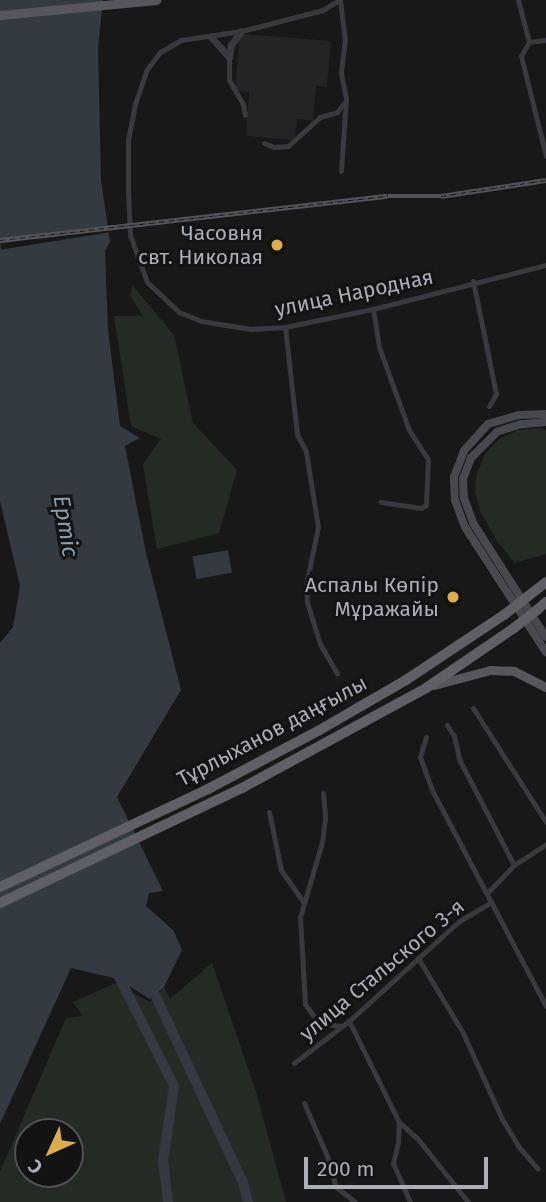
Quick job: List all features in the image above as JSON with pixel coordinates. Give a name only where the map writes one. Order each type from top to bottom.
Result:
[{"type":"highway","name":"Тұрлыханов даңғылы","points":[[0,887],[208,789],[318,731],[406,680],[504,615],[546,582]]},
{"type":"highway","name":"Тұрлыханов даңғылы","points":[[0,903],[207,806],[426,688],[546,603]]},
{"type":"main road","points":[[0,15],[156,0]]},
{"type":"main road","points":[[546,414],[519,415],[488,424],[464,451],[454,477],[456,500],[465,527],[546,652]]},
{"type":"main road","points":[[546,422],[521,424],[496,432],[471,458],[463,479],[464,498],[473,523],[546,637]]},
{"type":"main road","points":[[426,688],[490,670],[514,671],[546,687]]},
{"type":"street","name":"улица Народная","points":[[339,0],[323,10],[241,31],[181,40],[160,52],[147,69],[135,104],[128,139],[130,235],[147,282],[179,312],[201,321],[225,326],[285,327],[373,309],[473,281],[546,265]]},
{"type":"street","points":[[339,0],[345,39],[341,73],[346,99],[341,171]]},
{"type":"street","points":[[518,0],[529,42],[521,56],[546,156]]},
{"type":"street","points":[[241,31],[231,45],[229,80],[243,104],[245,115]]},
{"type":"street","points":[[211,37],[229,57]]},
{"type":"street","points":[[529,42],[546,40]]},
{"type":"street","points":[[264,143],[274,147],[288,146],[320,117],[337,113],[346,99]]},
{"type":"street","points":[[473,281],[496,394],[489,406]]},
{"type":"street","points":[[373,309],[379,347],[409,430],[428,459],[426,505],[421,508],[380,502]]},
{"type":"street","points":[[285,327],[297,434],[306,452],[318,527],[306,585],[306,602],[320,643],[337,673]]},
{"type":"street","points":[[472,708],[546,822]]},
{"type":"street","points":[[446,725],[454,736],[460,761],[514,865]]},
{"type":"street","points":[[426,737],[420,751],[423,768],[473,872],[488,892],[546,1006]]},
{"type":"street","points":[[323,793],[325,818],[322,842],[300,917],[305,1004],[313,1019],[319,1023],[341,1026]]},
{"type":"street","points":[[269,812],[281,870],[303,902]]},
{"type":"street","name":"улица Стальского 3-я","points":[[488,892],[514,865],[546,844]]},
{"type":"street","name":"улица Стальского 3-я","points":[[294,1063],[349,1021],[458,922],[491,902]]},
{"type":"street","points":[[418,958],[463,1033],[502,1119],[538,1168]]},
{"type":"street","points":[[349,1021],[399,1122],[417,1138],[468,1202]]},
{"type":"street","points":[[304,1103],[327,1156],[336,1187],[355,1202]]},
{"type":"street","points":[[399,1122],[393,1163],[407,1202]]},
{"type":"shaded area","points":[[240,34],[331,41],[327,87],[316,86],[313,121],[297,119],[295,140],[246,136],[249,92],[235,91]]},
{"type":"shaded area","points":[[132,285],[174,335],[193,423],[237,470],[219,533],[157,549],[143,464],[161,439],[131,426],[114,316],[143,316],[130,296]]},
{"type":"shaded area","points":[[518,430],[546,430],[546,554],[515,563],[497,541],[480,511],[475,491],[477,473],[485,454],[498,440]]},
{"type":"shaded area","points":[[212,963],[256,1092],[286,1202],[0,1202],[0,1172],[14,1139],[14,1188],[84,1188],[84,1118],[23,1118],[66,1018],[83,1016],[73,1002],[115,983],[150,1002],[164,987],[170,999]]},
{"type":"water","name":"Ертіс","points":[[0,0],[103,0],[98,48],[101,180],[110,242],[105,251],[108,330],[120,426],[140,438],[125,446],[146,553],[181,690],[117,797],[163,891],[149,893],[146,906],[173,930],[182,950],[164,987],[150,999],[118,979],[71,968],[0,1124],[0,643],[13,627],[20,586],[0,501]]},
{"type":"water","points":[[228,550],[232,573],[197,579],[193,556]]},
{"type":"pier","points":[[111,226],[112,232],[1,249],[0,244]]},
{"type":"waterway","points":[[115,969],[174,1086],[163,1161],[168,1202]]},
{"type":"waterway","points":[[149,982],[243,1183],[248,1202]]},
{"type":"railway","points":[[0,240],[388,196],[441,196],[546,180]]},
{"type":"place","name":"Часовня свт. Николая","points":[[277,245]]},
{"type":"place","name":"Аспалы Көпір Мұражайы","points":[[453,597]]}]
